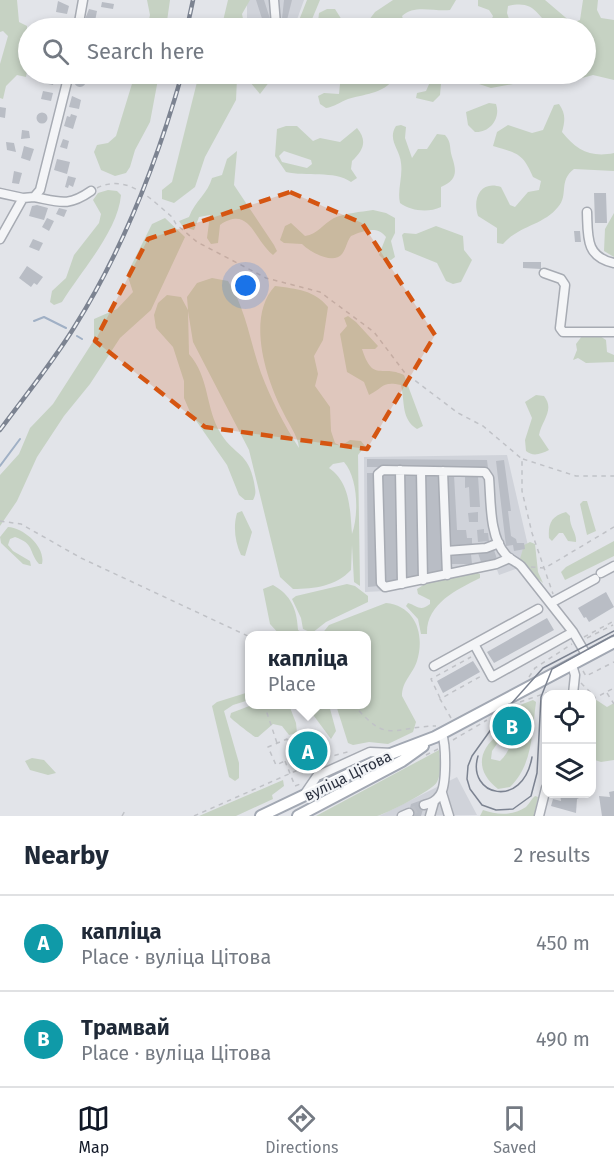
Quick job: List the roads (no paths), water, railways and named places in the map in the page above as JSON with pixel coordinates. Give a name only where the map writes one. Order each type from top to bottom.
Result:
[{"type":"main road","name":"вуліца Цітова","points":[[261,816],[439,733],[614,642]]},
{"type":"main road","name":"вуліца Цітова","points":[[298,816],[402,761],[439,733]]},
{"type":"street","points":[[80,18],[83,0]]},
{"type":"street","points":[[274,0],[275,18]]},
{"type":"street","points":[[34,197],[40,190],[66,84]]},
{"type":"street","points":[[0,193],[23,198],[34,197],[75,202],[91,191]]},
{"type":"street","points":[[0,239],[23,198]]},
{"type":"street","points":[[587,212],[588,244],[593,254],[614,263]]},
{"type":"street","points":[[544,273],[561,279],[565,285],[560,328],[563,332],[614,332]]},
{"type":"street","points":[[510,558],[496,564],[385,587],[381,583],[378,474],[383,470],[485,472],[489,478],[495,535],[499,543],[506,555],[521,566],[550,603],[569,634],[578,642],[587,656]]},
{"type":"street","points":[[400,470],[402,584]]},
{"type":"street","points":[[421,471],[423,580]]},
{"type":"street","points":[[443,471],[447,574]]},
{"type":"street","points":[[447,551],[486,548],[499,543]]},
{"type":"street","points":[[550,603],[614,566]]},
{"type":"street","points":[[434,666],[538,609]]},
{"type":"street","points":[[474,644],[492,677],[569,634]]},
{"type":"street","points":[[572,664],[575,675],[573,690]]},
{"type":"street","points":[[439,733],[442,793],[449,816]]},
{"type":"street","points":[[429,816],[434,802],[442,793]]},
{"type":"street","points":[[539,816],[544,798]]},
{"type":"street","points":[[424,805],[434,802]]},
{"type":"waterway","points":[[34,321],[44,317],[66,328]]},
{"type":"waterway","points":[[77,336],[82,339]]},
{"type":"waterway","points":[[0,466],[20,439]]},
{"type":"tunnel","points":[[409,813],[424,805]]},
{"type":"tram line","points":[[614,631],[543,668],[502,714],[472,756],[468,766],[467,779],[470,789],[482,805],[496,810],[513,809],[531,796],[537,773],[541,697],[552,669],[614,635]]},
{"type":"tram line","points":[[478,756],[477,770],[480,780],[487,788],[497,791],[508,791],[518,785],[527,774],[532,757]]},
{"type":"railway","points":[[189,18],[193,0]]},
{"type":"railway","points":[[0,430],[66,339],[109,266],[138,204],[162,140],[179,84]]},
{"type":"place","name":"Трамвай","points":[[512,726]]},
{"type":"place","name":"капліца","points":[[308,751]]}]
